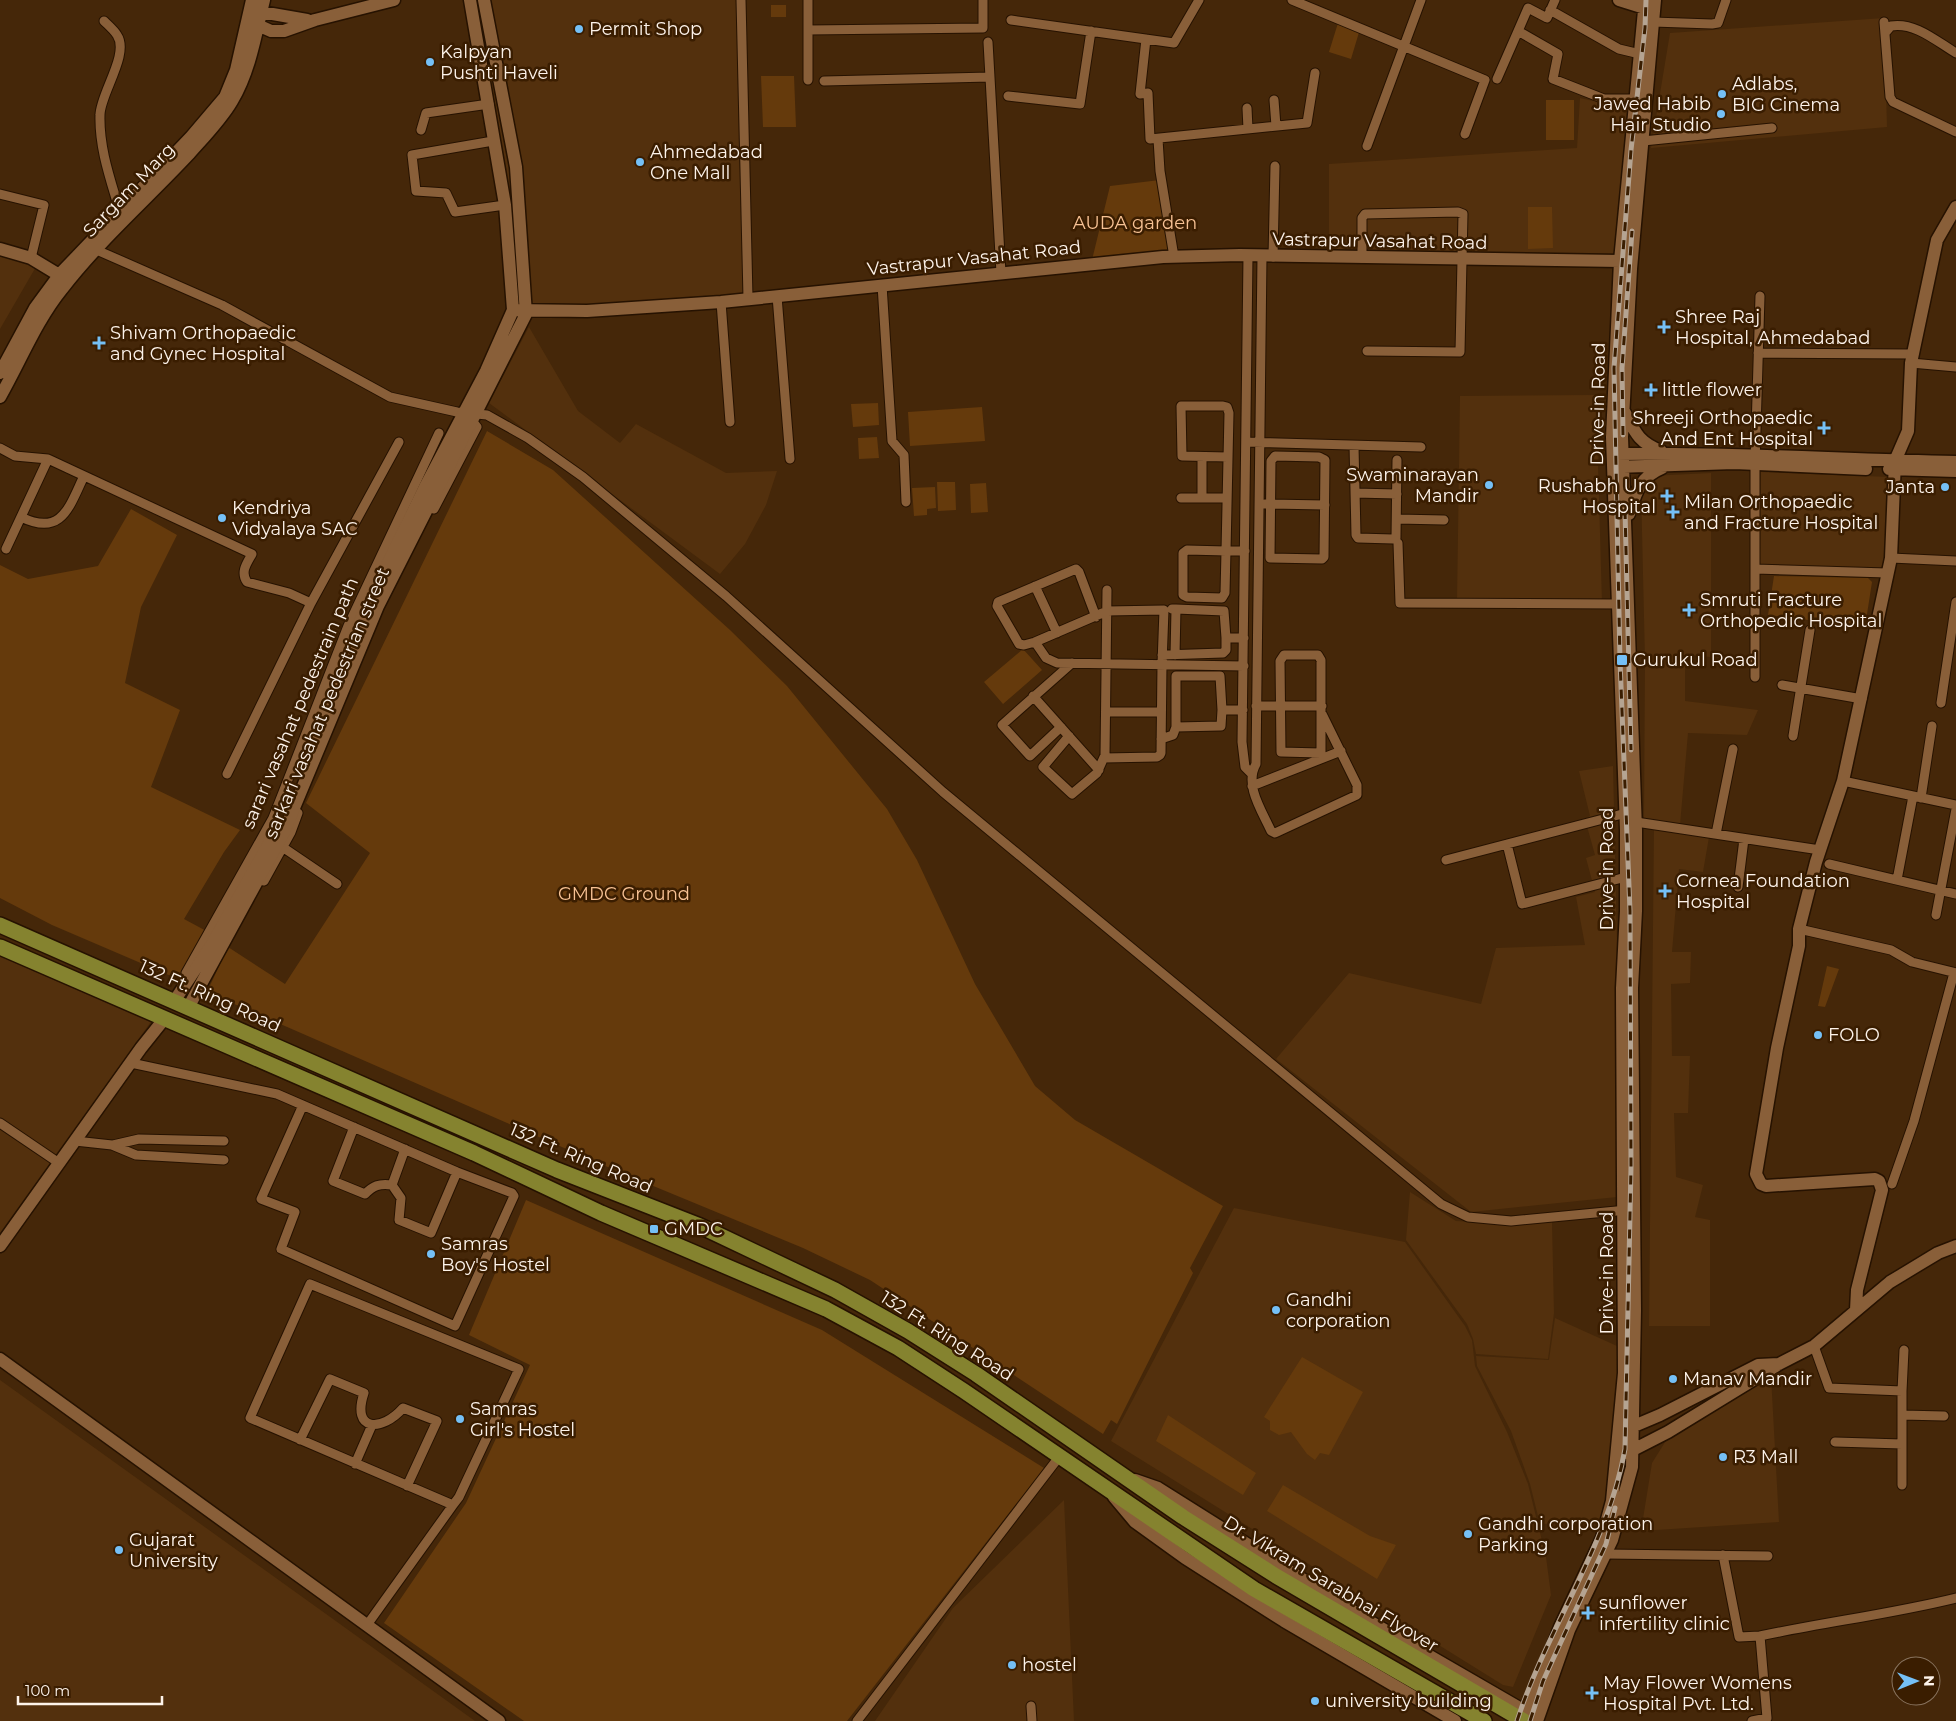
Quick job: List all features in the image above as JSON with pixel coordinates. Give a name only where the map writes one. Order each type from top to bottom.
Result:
[{"type":"main road","name":"132 Ft. Ring Road","points":[[0,925],[43,945],[188,1001],[557,1170],[700,1226],[836,1290],[908,1331],[976,1374],[1121,1475]]},
{"type":"main road","name":"132 Ft. Ring Road","points":[[0,947],[165,1018],[330,1093],[474,1153],[601,1213],[826,1309],[931,1369],[1108,1490]]},
{"type":"main road","name":"Dr. Vikram Sarabhai Flyover","points":[[1121,1475],[1276,1576],[1532,1719]]},
{"type":"main road","points":[[1108,1490],[1254,1589],[1484,1721]]},
{"type":"street","name":"Sargam Marg","points":[[0,373],[35,308],[92,248],[160,186],[224,114],[240,87],[253,44],[258,12],[252,0]]},
{"type":"street","points":[[253,44],[258,36],[271,31],[284,31],[315,20],[394,0]]},
{"type":"street","points":[[188,1001],[280,846],[378,606],[470,416],[486,371],[513,310],[505,204],[470,0]]},
{"type":"street","points":[[188,1001],[212,944],[280,823],[363,614],[526,311],[516,167],[484,0]]},
{"type":"street","points":[[741,0],[748,298]]},
{"type":"street","points":[[808,0],[808,80]]},
{"type":"street","points":[[808,30],[983,28],[982,0]]},
{"type":"street","points":[[1011,20],[1174,43],[1199,0]]},
{"type":"street","points":[[1292,0],[1486,80],[1465,134]]},
{"type":"street","points":[[1367,146],[1421,0]]},
{"type":"street","points":[[1497,79],[1528,8],[1547,18],[1555,0]]},
{"type":"street","points":[[1619,0],[1712,24],[1718,23],[1726,0]]},
{"type":"street","name":"Drive-in Road","points":[[1532,1719],[1560,1627],[1602,1538],[1612,1501],[1624,1373],[1629,1210],[1632,988],[1636,911],[1632,815],[1626,524],[1618,454],[1620,261],[1640,54],[1650,8]]},
{"type":"street","name":"Drive-in Road","points":[[1618,454],[1623,408],[1631,269],[1643,141],[1650,8]]},
{"type":"street","points":[[1550,10],[1620,49],[1640,54]]},
{"type":"street","name":"Sargam Marg","points":[[92,248],[120,212],[210,116],[225,97],[258,12]]},
{"type":"street","points":[[258,12],[275,13],[282,17],[315,20]]},
{"type":"street","points":[[258,12],[271,31]]},
{"type":"street","points":[[104,21],[118,36],[120,48],[113,76],[100,113],[103,156],[120,212]]},
{"type":"street","points":[[1884,22],[1888,91],[1893,102],[1956,132]]},
{"type":"street","points":[[1885,32],[1891,26],[1907,25],[1956,53]]},
{"type":"street","points":[[1518,30],[1558,54],[1553,79],[1604,99],[1636,99]]},
{"type":"street","points":[[1008,96],[1080,104],[1091,31]]},
{"type":"street","points":[[1146,39],[1140,94],[1148,93],[1150,139],[1307,123],[1315,73]]},
{"type":"street","points":[[988,42],[1001,273]]},
{"type":"street","points":[[824,81],[990,77]]},
{"type":"street","points":[[1274,100],[1276,126]]},
{"type":"street","points":[[421,130],[426,112],[489,104]]},
{"type":"street","points":[[1247,108],[1248,129]]},
{"type":"street","points":[[1643,141],[1772,128]]},
{"type":"street","points":[[1158,139],[1160,171],[1174,257]]},
{"type":"street","points":[[493,141],[412,155],[416,191],[446,193],[455,212],[505,204]]},
{"type":"street","points":[[1275,166],[1268,256],[1259,504],[1256,764],[1251,773],[1252,786],[1271,831],[1276,833],[1357,795],[1357,785],[1322,710]]},
{"type":"street","points":[[0,194],[44,205],[32,258]]},
{"type":"street","points":[[1856,1310],[1857,1290],[1882,1190],[1879,1181],[1874,1179],[1766,1186],[1761,1184],[1756,1174],[1781,1024],[1799,946],[1799,929],[1820,850],[1843,781],[1891,558],[1895,465],[1908,431],[1912,358],[1937,240],[1956,207]]},
{"type":"street","points":[[1362,258],[1362,218],[1365,214],[1458,212],[1463,214],[1464,260],[1460,352],[1367,351]]},
{"type":"street","points":[[92,248],[222,306],[390,397],[470,416],[488,416],[509,426],[583,477],[726,596],[944,792],[1441,1204],[1468,1217],[1511,1221],[1629,1210]]},
{"type":"street","points":[[0,249],[32,258],[64,278]]},
{"type":"street","points":[[1248,256],[1242,742],[1245,767],[1251,773]]},
{"type":"street","name":"Vastrapur Vasahat Road","points":[[513,310],[587,311],[721,302],[882,284],[1174,257],[1268,256],[1620,261]]},
{"type":"street","name":"Sargam Marg","points":[[0,397],[64,278]]},
{"type":"street","points":[[882,284],[892,440],[904,455],[906,502]]},
{"type":"street","points":[[777,296],[790,459]]},
{"type":"street","points":[[1755,677],[1755,459],[1760,296]]},
{"type":"street","points":[[721,302],[730,422]]},
{"type":"street","points":[[1758,353],[1912,358],[1956,367]]},
{"type":"street","points":[[1228,456],[1184,457],[1180,454],[1180,409],[1184,405],[1227,407],[1230,413],[1228,456],[1226,551],[1224,596],[1218,599],[1184,596],[1182,592],[1183,553],[1187,550],[1226,551],[1245,551]]},
{"type":"street","points":[[1623,408],[1636,435],[1666,460]]},
{"type":"street","name":"sarari vasahat pedestrain path","points":[[182,981],[273,818],[348,626],[439,433]]},
{"type":"street","points":[[227,774],[311,603],[399,442]]},
{"type":"street","points":[[1246,442],[1420,447]]},
{"type":"street","points":[[1354,446],[1356,535],[1358,538],[1395,539],[1397,520],[1397,460]]},
{"type":"street","points":[[0,448],[15,456],[48,459],[252,554],[244,571],[243,577],[247,582],[289,593],[311,603]]},
{"type":"street","points":[[1618,454],[1666,460],[1755,459],[1895,465],[1956,471]]},
{"type":"street","points":[[1275,456],[1322,458],[1325,464],[1323,558],[1272,559],[1270,550],[1270,504],[1271,461],[1275,456]]},
{"type":"street","points":[[1202,457],[1202,498]]},
{"type":"street","points":[[6,549],[48,459]]},
{"type":"street","points":[[1619,467],[1666,460]]},
{"type":"street","points":[[1626,524],[1637,488],[1649,473],[1666,460]]},
{"type":"street","points":[[1895,465],[1956,462]]},
{"type":"street","name":"Drive-in Road","points":[[1532,1719],[1569,1630],[1612,1540],[1631,1472],[1633,1427],[1629,1210],[1622,988],[1626,877],[1632,815],[1618,604],[1619,467]]},
{"type":"street","points":[[21,517],[43,524],[57,521],[68,511],[84,476]]},
{"type":"street","points":[[1355,493],[1397,494]]},
{"type":"street","points":[[1181,498],[1227,498]]},
{"type":"street","points":[[1259,504],[1325,505]]},
{"type":"street","points":[[1397,520],[1444,520]]},
{"type":"street","points":[[1398,543],[1400,603],[1618,604]]},
{"type":"street","points":[[1258,550],[1270,550]]},
{"type":"street","points":[[1891,558],[1956,561]]},
{"type":"street","points":[[1096,617],[1079,572],[1076,569],[1000,600],[997,604],[1019,644],[1024,645],[1035,642],[1096,617],[1107,612],[1176,609],[1224,611],[1226,614],[1226,650],[1223,653],[1175,655],[1162,660]]},
{"type":"street","points":[[1755,569],[1887,573]]},
{"type":"street","points":[[1035,586],[1057,633]]},
{"type":"street","points":[[1069,736],[1044,765],[1044,769],[1072,794],[1099,770],[1104,758],[1107,590]]},
{"type":"street","points":[[1941,703],[1956,602]]},
{"type":"street","points":[[1175,655],[1176,609]]},
{"type":"street","points":[[1104,758],[1157,757],[1161,754],[1164,610]]},
{"type":"street","points":[[1793,736],[1810,630]]},
{"type":"street","points":[[1226,638],[1244,638]]},
{"type":"street","points":[[1035,642],[1049,660],[1072,663],[1107,664],[1162,660],[1244,666]]},
{"type":"street","points":[[1282,656],[1318,656],[1322,663],[1322,752],[1283,753],[1281,706],[1282,656]]},
{"type":"street","points":[[1061,727],[1030,756],[1002,727],[1003,722],[1072,663]]},
{"type":"street","points":[[1161,739],[1173,735],[1176,727],[1177,675],[1221,676],[1221,726],[1176,727]]},
{"type":"street","points":[[1782,684],[1862,699]]},
{"type":"street","points":[[1033,696],[1099,770]]},
{"type":"street","points":[[1256,706],[1281,706],[1322,710]]},
{"type":"street","points":[[1222,710],[1243,710]]},
{"type":"street","points":[[1106,712],[1161,712]]},
{"type":"street","points":[[1897,880],[1932,726]]},
{"type":"street","points":[[1716,834],[1733,750]]},
{"type":"street","points":[[1252,786],[1341,751]]},
{"type":"street","points":[[1843,781],[1956,805]]},
{"type":"street","points":[[1936,915],[1956,810]]},
{"type":"street","points":[[1446,860],[1632,815],[1716,834],[1820,850]]},
{"type":"street","points":[[1738,887],[1744,838]]},
{"type":"street","points":[[1507,844],[1522,904],[1626,877]]},
{"type":"street","points":[[280,846],[337,884]]},
{"type":"street","points":[[1829,864],[1956,894]]},
{"type":"street","points":[[1799,929],[1891,950],[1912,962],[1955,973],[1914,1121],[1892,1184]]},
{"type":"street","points":[[1,1242],[130,1063],[165,1018]]},
{"type":"street","points":[[130,1063],[278,1094],[457,1172],[512,1193],[514,1196],[455,1326],[281,1249],[295,1212],[261,1199],[302,1105]]},
{"type":"street","points":[[0,1124],[59,1163]]},
{"type":"street","points":[[354,1127],[333,1181],[365,1194],[372,1187],[382,1184],[392,1185],[401,1198],[399,1220],[431,1233],[457,1172]]},
{"type":"street","points":[[112,1145],[139,1139],[224,1141]]},
{"type":"street","points":[[75,1141],[112,1145],[136,1155],[224,1160]]},
{"type":"street","points":[[392,1185],[405,1149]]},
{"type":"street","points":[[1615,1457],[1632,1451],[1779,1364],[1814,1346],[1890,1282],[1938,1253],[1956,1246]]},
{"type":"street","points":[[368,1626],[453,1505],[519,1369],[310,1284],[250,1418],[453,1505]]},
{"type":"street","points":[[1814,1346],[1829,1388],[1902,1391]]},
{"type":"street","points":[[1902,1485],[1904,1350]]},
{"type":"street","points":[[0,1359],[499,1721]]},
{"type":"street","points":[[1618,1431],[1633,1427],[1758,1365],[1779,1364]]},
{"type":"street","points":[[300,1440],[330,1379],[364,1393],[359,1407],[363,1418],[372,1425],[380,1426],[394,1419],[404,1408],[437,1421],[407,1486]]},
{"type":"street","points":[[1902,1415],[1944,1416]]},
{"type":"street","points":[[355,1464],[372,1425]]},
{"type":"street","points":[[1836,1442],[1902,1444]]},
{"type":"street","points":[[858,1721],[1059,1457]]},
{"type":"street","points":[[1121,1475],[1158,1488],[1369,1621],[1532,1719]]},
{"type":"street","points":[[1108,1490],[1135,1522],[1185,1558],[1284,1621],[1455,1721]]},
{"type":"street","points":[[1605,1554],[1768,1556]]},
{"type":"street","points":[[1723,1555],[1740,1637],[1760,1636],[1908,1610],[1956,1598]]},
{"type":"street","points":[[1752,1721],[1767,1718],[1760,1636]]},
{"type":"street","points":[[1031,1706],[1032,1721]]},
{"type":"shaded area","points":[[474,0],[740,0],[746,296],[518,310],[520,279]]},
{"type":"shaded area","points":[[1884,18],[1887,127],[1651,148],[1670,33]]},
{"type":"shaded area","points":[[1580,98],[1602,103],[1631,104],[1616,258],[1329,253],[1329,164],[1577,148]]},
{"type":"shaded area","points":[[0,255],[37,265],[0,329]]},
{"type":"shaded area","points":[[529,327],[578,411],[620,443],[636,424],[726,473],[777,471],[766,505],[745,544],[720,574],[489,403]]},
{"type":"shaded area","points":[[1596,395],[1602,602],[1457,602],[1460,396]]},
{"type":"shaded area","points":[[1761,472],[1890,477],[1884,571],[1760,567]]},
{"type":"shaded area","points":[[1711,473],[1711,657],[1685,655],[1685,701],[1758,710],[1747,735],[1688,733],[1680,825],[1644,818],[1645,660],[1641,488],[1649,476]]},
{"type":"shaded area","points":[[1613,766],[1617,944],[1617,1197],[1471,1212],[1276,1059],[1349,973],[1481,1004],[1496,948],[1585,945],[1576,897],[1595,892],[1586,858],[1595,855],[1585,819],[1590,816],[1579,771]]},
{"type":"shaded area","points":[[1654,827],[1709,837],[1703,872],[1679,869],[1672,952],[1691,952],[1690,983],[1671,984],[1672,1056],[1690,1056],[1688,1113],[1674,1113],[1676,1177],[1703,1185],[1695,1217],[1710,1220],[1710,1326],[1649,1326]]},
{"type":"shaded area","points":[[0,952],[152,1020],[0,1237]]},
{"type":"shaded area","points":[[1410,1192],[1456,1221],[1511,1224],[1552,1222],[1554,1313],[1548,1359],[1476,1354],[1467,1324],[1406,1240]]},
{"type":"shaded area","points":[[1234,1208],[1405,1242],[1465,1326],[1472,1340],[1475,1366],[1507,1432],[1528,1484],[1546,1557],[1551,1595],[1513,1687],[1503,1685],[1111,1441]]},
{"type":"shaded area","points":[[1555,1318],[1617,1346],[1620,1374],[1608,1494],[1599,1523],[1540,1524],[1530,1484],[1511,1431],[1477,1366],[1476,1356],[1549,1360]]},
{"type":"shaded area","name":"R3 Mall","points":[[1771,1376],[1779,1522],[1641,1531],[1652,1463],[1667,1439]]},
{"type":"shaded area","name":"Gujarat University","points":[[0,1380],[475,1721],[0,1721]]},
{"type":"shaded area","points":[[1064,1500],[1074,1721],[875,1721],[953,1608]]},
{"type":"green space","points":[[771,5],[786,5],[786,17],[771,17]]},
{"type":"green space","points":[[1338,23],[1360,29],[1351,59],[1329,52]]},
{"type":"green space","points":[[761,76],[794,76],[796,127],[763,127]]},
{"type":"green space","points":[[1546,100],[1574,100],[1574,140],[1546,140]]},
{"type":"green space","name":"AUDA garden","points":[[1160,180],[1175,249],[1091,264],[1110,186]]},
{"type":"green space","points":[[1528,207],[1552,207],[1553,248],[1528,249]]},
{"type":"green space","points":[[878,403],[879,425],[853,427],[851,404]]},
{"type":"green space","points":[[982,407],[985,441],[910,446],[908,412]]},
{"type":"green space","name":"GMDC Ground","points":[[487,431],[553,470],[730,630],[787,686],[887,809],[917,860],[975,984],[1035,1086],[1075,1120],[1223,1206],[1190,1268],[1193,1273],[1117,1424],[1111,1420],[1103,1434],[870,1280],[803,1248],[617,1171],[207,992],[228,947],[285,984],[370,853],[306,803]]},
{"type":"green space","points":[[877,437],[879,458],[859,459],[858,438]]},
{"type":"green space","points":[[937,482],[955,482],[956,510],[938,511]]},
{"type":"green space","points":[[986,483],[988,512],[971,513],[970,484]]},
{"type":"green space","points":[[935,487],[936,508],[927,509],[927,515],[914,516],[912,488]]},
{"type":"green space","points":[[131,509],[177,535],[141,607],[125,683],[180,710],[151,787],[240,830],[224,852],[184,919],[210,933],[178,979],[52,925],[0,898],[0,565],[28,579],[98,566]]},
{"type":"green space","points":[[1774,576],[1868,578],[1872,582],[1865,627],[1768,615]]},
{"type":"green space","points":[[1023,649],[1042,670],[1003,704],[984,682]]},
{"type":"green space","points":[[1827,966],[1839,969],[1825,1007],[1818,1006]]},
{"type":"green space","points":[[526,1200],[822,1330],[1044,1468],[847,1721],[524,1721],[384,1623],[466,1503],[530,1365],[469,1335]]},
{"type":"green space","points":[[1302,1357],[1363,1392],[1329,1455],[1320,1453],[1315,1460],[1307,1454],[1291,1432],[1279,1435],[1270,1430],[1270,1421],[1264,1417]]},
{"type":"green space","points":[[1168,1415],[1256,1473],[1243,1495],[1156,1441]]},
{"type":"green space","points":[[1283,1485],[1370,1536],[1396,1545],[1377,1579],[1267,1511]]},
{"type":"railway","points":[[1517,1721],[1544,1653],[1605,1519],[1617,1485],[1625,1449],[1631,1167],[1630,911],[1620,661],[1614,368],[1631,150],[1645,28],[1646,0]]},
{"type":"railway","points":[[1623,435],[1622,368],[1632,231]]},
{"type":"railway","points":[[1625,510],[1631,750]]},
{"type":"railway","points":[[1530,1721],[1543,1681],[1606,1544],[1615,1508]]},
{"type":"place","name":"Permit Shop","points":[[579,29]]},
{"type":"place","name":"Kalpyan Pushti Haveli","points":[[430,62]]},
{"type":"place","name":"Adlabs, BIG Cinema","points":[[1722,94]]},
{"type":"place","name":"Jawed Habib Hair Studio","points":[[1721,114]]},
{"type":"place","name":"Ahmedabad One Mall","points":[[640,162]]},
{"type":"place","name":"Shree Raj Hospital, Ahmedabad","points":[[1664,327]]},
{"type":"place","name":"Shivam Orthopaedic and Gynec Hospital","points":[[99,343]]},
{"type":"place","name":"little flower","points":[[1651,390]]},
{"type":"place","name":"Shreeji Orthopaedic And Ent Hospital","points":[[1824,428]]},
{"type":"place","name":"Swaminarayan Mandir","points":[[1489,485]]},
{"type":"place","name":"Janta","points":[[1945,487]]},
{"type":"place","name":"Rushabh Uro Hospital","points":[[1667,496]]},
{"type":"place","name":"Milan Orthopaedic and Fracture Hospital","points":[[1673,512]]},
{"type":"place","name":"Kendriya Vidyalaya SAC","points":[[222,518]]},
{"type":"place","name":"Smruti Fracture Orthopedic Hospital","points":[[1689,610]]},
{"type":"place","name":"Gurukul Road","points":[[1622,660]]},
{"type":"place","name":"Cornea Foundation Hospital","points":[[1665,891]]},
{"type":"place","name":"FOLO","points":[[1818,1035]]},
{"type":"place","name":"GMDC","points":[[654,1229]]},
{"type":"place","name":"Samras Boy's Hostel","points":[[431,1254]]},
{"type":"place","name":"Gandhi corporation","points":[[1276,1310]]},
{"type":"place","name":"Manav Mandir","points":[[1673,1379]]},
{"type":"place","name":"Samras Girl's Hostel","points":[[460,1419]]},
{"type":"place","name":"R3 Mall","points":[[1723,1457]]},
{"type":"place","name":"Gandhi corporation Parking","points":[[1468,1534]]},
{"type":"place","name":"Gujarat University","points":[[119,1550]]},
{"type":"place","name":"sunflower infertility clinic","points":[[1588,1613]]},
{"type":"place","name":"hostel","points":[[1012,1665]]},
{"type":"place","name":"May Flower Womens Hospital Pvt. Ltd.","points":[[1592,1693]]},
{"type":"place","name":"university building","points":[[1315,1701]]}]
